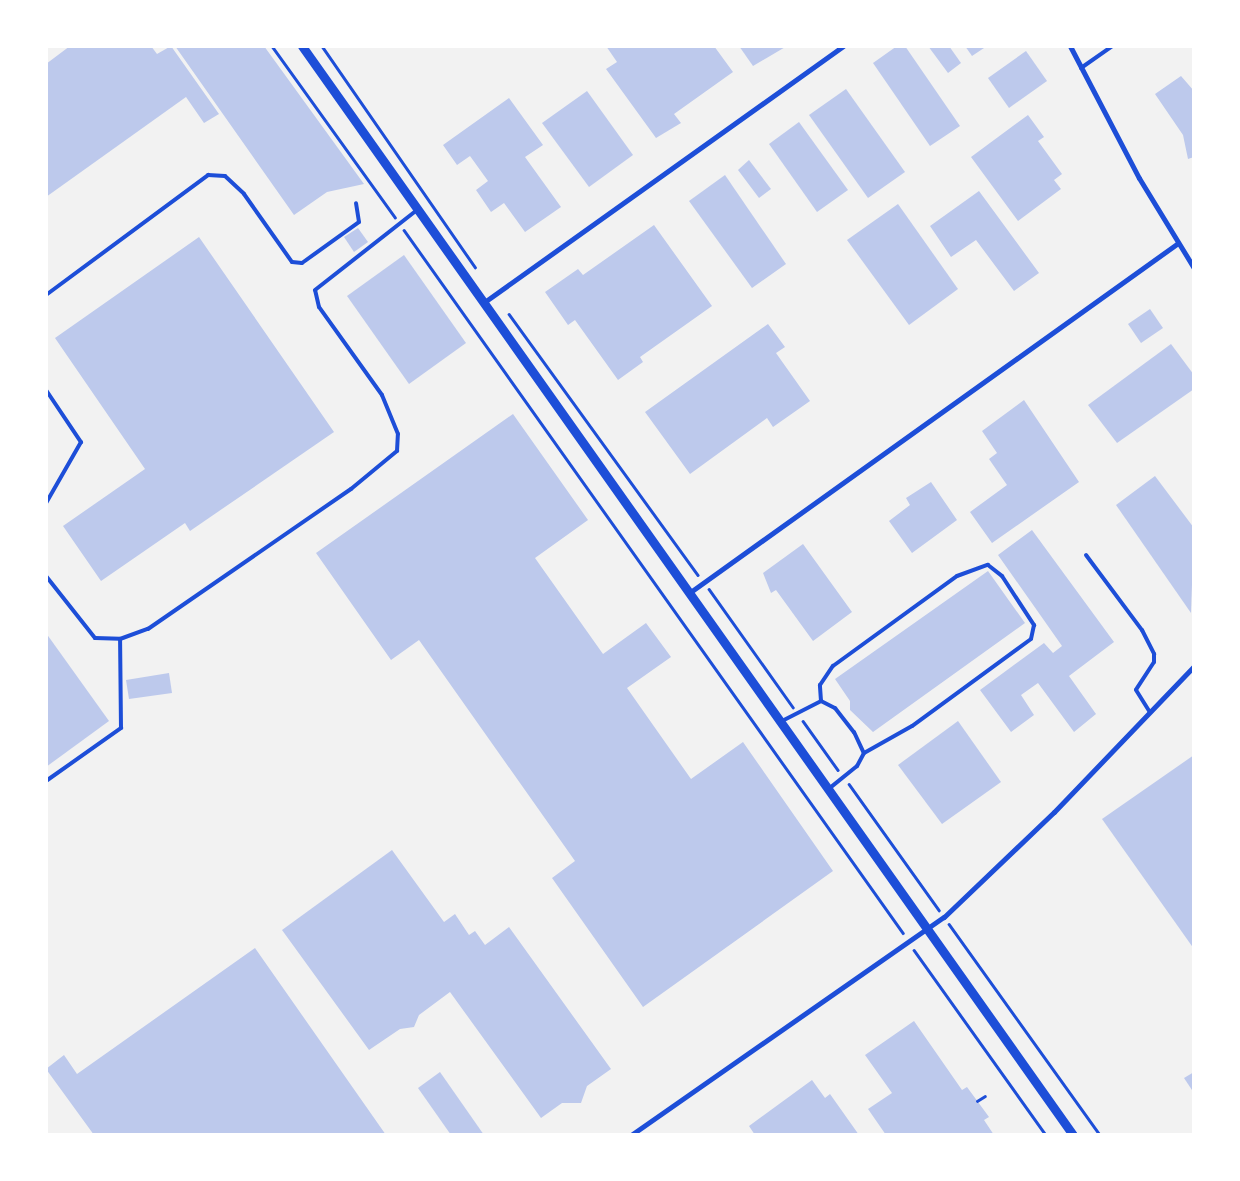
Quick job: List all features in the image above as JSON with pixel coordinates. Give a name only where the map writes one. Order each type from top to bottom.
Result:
[{"type":"street","points":[[302,46],[690,593],[926,931],[1073,1135]]},
{"type":"street","points":[[484,303],[843,46]]},
{"type":"street","points":[[1070,46],[1178,243],[1194,268]]},
{"type":"street","points":[[690,593],[1178,243]]},
{"type":"street","points":[[631,1135],[926,931],[1054,812],[1194,666]]},
{"type":"lane","points":[[1081,68],[1113,46]]},
{"type":"lane","points":[[46,295],[208,175],[225,176],[244,194],[292,262],[302,263],[359,222],[356,203]]},
{"type":"lane","points":[[46,576],[95,638],[120,638],[148,629],[351,489],[397,451],[398,434],[382,395],[319,307],[315,290],[340,266],[417,210]]},
{"type":"lane","points":[[46,390],[81,442],[46,503]]},
{"type":"lane","points":[[1086,555],[1142,630],[1154,654],[1154,662],[1136,690],[1150,712]]},
{"type":"lane","points":[[821,701],[820,685],[833,666],[958,576],[975,566],[988,565],[1002,576],[1034,625],[1031,639],[912,726],[864,753],[857,766],[827,790]]},
{"type":"lane","points":[[46,782],[121,728],[120,638]]},
{"type":"lane","points":[[780,722],[821,701]]},
{"type":"lane","points":[[821,701],[835,708],[864,753]]},
{"type":"path","points":[[272,46],[1046,1135]]},
{"type":"path","points":[[977,1102],[985,1096]]},
{"type":"building","points":[[70,46],[151,46],[157,54],[171,46],[219,114],[204,123],[186,97],[46,197],[46,64]]},
{"type":"building","points":[[175,46],[264,46],[364,184],[327,192],[294,215]]},
{"type":"building","points":[[606,46],[714,46],[733,72],[674,114],[681,123],[656,138],[606,69],[617,62]]},
{"type":"building","points":[[739,46],[787,46],[753,66]]},
{"type":"building","points":[[897,46],[905,46],[960,126],[930,146],[873,63]]},
{"type":"building","points":[[928,46],[949,46],[961,63],[948,73]]},
{"type":"building","points":[[965,46],[987,46],[972,56]]},
{"type":"building","points":[[1026,51],[1047,81],[1009,108],[988,78]]},
{"type":"building","points":[[1181,76],[1194,91],[1194,157],[1188,159],[1183,135],[1155,94]]},
{"type":"building","points":[[846,89],[905,172],[868,198],[809,115]]},
{"type":"building","points":[[587,91],[633,155],[589,187],[542,123]]},
{"type":"building","points":[[509,98],[543,145],[525,157],[561,207],[525,232],[504,203],[491,212],[476,190],[488,181],[470,156],[457,165],[443,145]]},
{"type":"building","points":[[1028,115],[1044,137],[1038,141],[1062,174],[1054,180],[1061,189],[1018,221],[971,157]]},
{"type":"building","points":[[799,122],[848,190],[817,212],[769,144]]},
{"type":"building","points":[[749,160],[771,189],[759,198],[738,170]]},
{"type":"building","points":[[725,175],[786,264],[752,288],[689,201]]},
{"type":"building","points":[[979,191],[1039,273],[1014,291],[976,240],[951,257],[930,226]]},
{"type":"building","points":[[898,204],[958,289],[909,325],[847,240]]},
{"type":"building","points":[[654,225],[712,306],[640,357],[643,362],[618,380],[575,320],[568,325],[545,292],[578,269],[583,275]]},
{"type":"building","points":[[358,228],[368,242],[354,252],[344,237]]},
{"type":"building","points":[[199,237],[334,432],[190,531],[185,523],[101,581],[63,526],[145,469],[55,338]]},
{"type":"building","points":[[404,255],[466,343],[409,384],[347,296]]},
{"type":"building","points":[[1150,309],[1163,328],[1141,343],[1128,324]]},
{"type":"building","points":[[768,324],[785,347],[776,353],[810,401],[773,427],[767,418],[690,474],[645,412]]},
{"type":"building","points":[[1171,344],[1194,375],[1194,389],[1117,443],[1088,405]]},
{"type":"building","points":[[1024,400],[1079,482],[992,543],[970,512],[1007,485],[989,459],[997,453],[982,431]]},
{"type":"building","points":[[513,414],[588,520],[535,558],[603,654],[646,623],[671,657],[627,688],[691,779],[743,742],[833,871],[643,1007],[552,878],[575,861],[419,640],[391,660],[316,553]]},
{"type":"building","points":[[1155,476],[1194,528],[1191,613],[1116,505]]},
{"type":"building","points":[[931,482],[957,520],[912,553],[889,521],[910,505],[906,498]]},
{"type":"building","points":[[1032,530],[1114,642],[1069,676],[1096,714],[1074,732],[1038,683],[1021,695],[1034,715],[1011,732],[980,690],[1044,643],[1053,653],[1062,646],[998,555]]},
{"type":"building","points":[[803,544],[852,612],[813,641],[776,590],[771,593],[763,573]]},
{"type":"building","points":[[988,571],[1025,623],[873,732],[850,710],[850,701],[835,679]]},
{"type":"building","points":[[46,633],[109,721],[46,767]]},
{"type":"building","points":[[169,673],[172,693],[129,699],[126,680]]},
{"type":"building","points":[[958,721],[1001,782],[942,824],[898,765]]},
{"type":"building","points":[[1194,755],[1194,949],[1102,819]]},
{"type":"building","points":[[392,850],[444,922],[455,914],[469,935],[475,931],[485,945],[509,927],[611,1069],[587,1086],[581,1103],[562,1103],[541,1118],[450,992],[419,1015],[414,1027],[400,1029],[369,1050],[282,930]]},
{"type":"building","points":[[255,948],[386,1135],[94,1135],[46,1069],[64,1055],[77,1074]]},
{"type":"building","points":[[914,1021],[962,1090],[967,1087],[989,1117],[984,1120],[994,1135],[886,1135],[868,1109],[892,1093],[865,1055]]},
{"type":"building","points":[[440,1072],[484,1135],[451,1135],[418,1088]]},
{"type":"building","points":[[1194,1072],[1194,1089],[1192,1090],[1184,1078]]},
{"type":"building","points":[[812,1080],[825,1098],[830,1094],[859,1135],[755,1135],[749,1126]]}]
